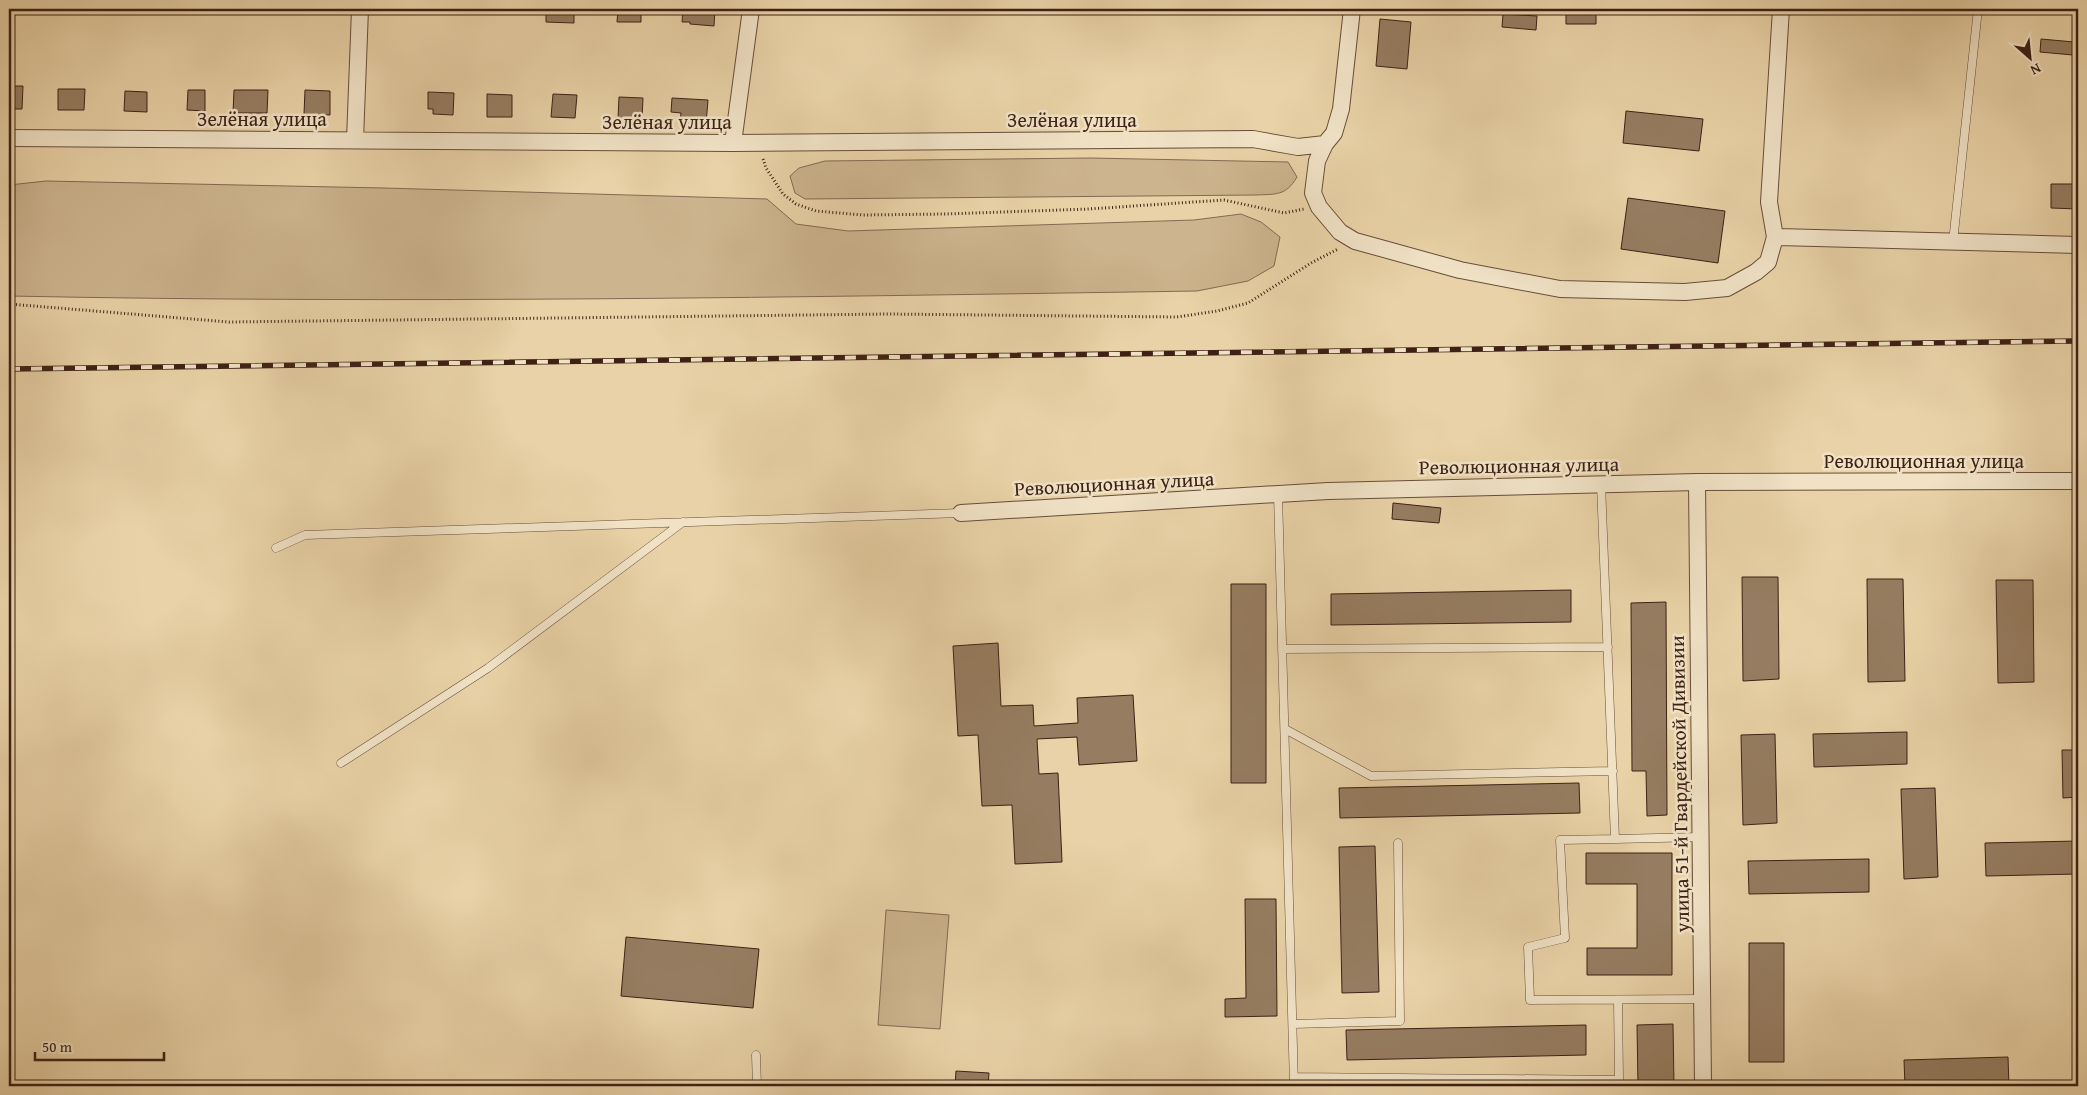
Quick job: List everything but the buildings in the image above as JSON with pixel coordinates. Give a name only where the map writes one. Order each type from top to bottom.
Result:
[{"type":"street","points":[[355,140],[360,9]]},
{"type":"street","points":[[733,143],[751,9]]},
{"type":"street","points":[[1352,9],[1341,109],[1334,133],[1325,144],[1317,161],[1313,193],[1319,207],[1340,232],[1355,242],[1460,270],[1560,289],[1685,292],[1727,288],[1756,272],[1768,262],[1775,237],[1769,202],[1781,9]]},
{"type":"street","name":"Зелёная улица","points":[[9,138],[733,143],[1252,139],[1298,146],[1325,144]]},
{"type":"street","points":[[1775,237],[2078,245]]},
{"type":"street","name":"Революционная улица","points":[[961,513],[1278,494],[1601,484],[2078,481]]},
{"type":"street","name":"улица 51-й Гвардейской Дивизии","points":[[1698,482],[1703,1086]]},
{"type":"lane","points":[[1953,242],[1978,9]]},
{"type":"lane","points":[[1601,484],[1615,839]]},
{"type":"lane","points":[[1278,494],[1294,1086]]},
{"type":"lane","points":[[276,548],[305,535],[961,513]]},
{"type":"lane","points":[[341,763],[488,668],[684,522]]},
{"type":"lane","points":[[1282,650],[1608,647]]},
{"type":"lane","points":[[1285,729],[1371,776],[1613,771]]},
{"type":"lane","points":[[1701,837],[1560,840],[1565,938],[1528,946],[1530,1000],[1702,999]]},
{"type":"lane","points":[[1293,1024],[1400,1021],[1398,843]]},
{"type":"lane","points":[[1294,1077],[1619,1083],[1618,1000]]},
{"type":"lane","points":[[756,1056],[757,1086]]},
{"type":"path","points":[[756,142],[766,168],[783,194],[796,204],[816,211],[863,215],[946,214],[1089,209],[1224,200],[1284,213],[1319,207]]},
{"type":"path","points":[[9,304],[229,322],[888,314],[1177,317],[1217,311],[1248,303],[1310,263],[1355,242]]},
{"type":"shaded area","points":[[1091,158],[1288,162],[1297,177],[1289,188],[1284,191],[1263,195],[805,199],[795,193],[790,176],[799,168],[825,161]]},
{"type":"shaded area","points":[[46,181],[767,199],[796,224],[848,231],[1194,220],[1241,214],[1261,222],[1280,237],[1274,266],[1248,281],[1197,291],[454,300],[9,296],[9,185]]},
{"type":"shaded area","points":[[886,910],[949,915],[940,1029],[878,1025]]},
{"type":"railway","points":[[9,369],[2078,341]]}]
